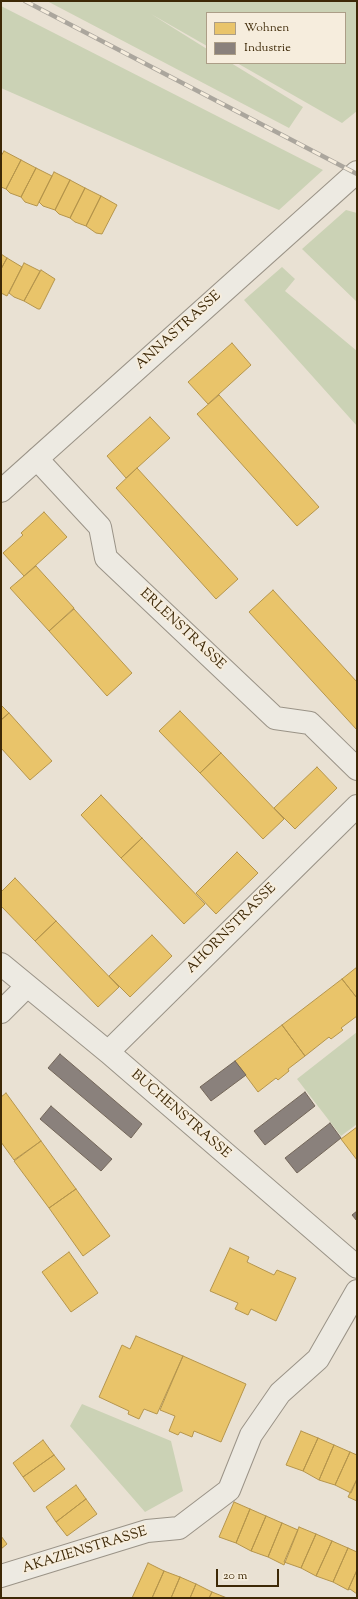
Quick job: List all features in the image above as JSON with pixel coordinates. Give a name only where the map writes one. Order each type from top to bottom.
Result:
[{"type":"street","name":"ANNASTRASSE","points":[[1,491],[357,172]]},
{"type":"street","name":"ERLENSTRASSE","points":[[37,459],[100,527],[106,558],[275,718],[310,723],[357,769]]},
{"type":"street","name":"AHORNSTRASSE","points":[[108,1052],[357,806]]},
{"type":"street","name":"BUCHENSTRASSE","points":[[1,964],[108,1052],[357,1267]]},
{"type":"street","points":[[1,1012],[27,986]]},
{"type":"street","name":"AKAZIENSTRASSE","points":[[1,1576],[147,1531],[179,1528],[229,1490],[251,1435],[280,1393],[318,1359],[357,1291]]},
{"type":"green space","points":[[47,1],[357,1],[357,111],[342,123],[239,64],[346,64],[346,12],[206,12],[206,45],[151,14],[206,48],[206,64],[233,64],[303,107],[289,128]]},
{"type":"green space","points":[[1,6],[323,170],[279,210],[1,88]]},
{"type":"green space","points":[[346,210],[357,213],[357,302],[302,249]]},
{"type":"green space","points":[[282,267],[295,279],[285,291],[357,351],[357,426],[244,300]]},
{"type":"green space","points":[[357,1032],[357,1124],[341,1136],[297,1079]]},
{"type":"green space","points":[[82,1404],[171,1441],[183,1491],[145,1512],[70,1426]]},
{"type":"building: Wohnen","points":[[4,151],[21,160],[6,189],[1,187],[1,156]]},
{"type":"building: Wohnen","points":[[21,160],[36,168],[21,197],[10,193],[6,189]]},
{"type":"building: Wohnen","points":[[36,168],[52,176],[37,206],[25,202],[21,197]]},
{"type":"building: Wohnen","points":[[54,172],[70,180],[55,210],[43,206],[39,202]]},
{"type":"building: Wohnen","points":[[70,180],[85,188],[70,218],[59,214],[55,210]]},
{"type":"building: Wohnen","points":[[85,188],[101,196],[86,226],[75,222],[70,218]]},
{"type":"building: Wohnen","points":[[101,196],[117,205],[102,234],[96,233],[86,226]]},
{"type":"building: Wohnen","points":[[1,254],[7,258],[1,269]]},
{"type":"building: Wohnen","points":[[7,258],[22,267],[7,296],[1,293],[1,269]]},
{"type":"building: Wohnen","points":[[24,263],[40,271],[24,301],[9,293]]},
{"type":"building: Wohnen","points":[[41,270],[55,279],[40,309],[38,309],[24,301]]},
{"type":"building: Wohnen","points":[[232,343],[251,365],[208,404],[188,382]]},
{"type":"building: Wohnen","points":[[219,395],[319,507],[297,526],[197,414]]},
{"type":"building: Wohnen","points":[[150,417],[170,438],[126,478],[107,456]]},
{"type":"building: Wohnen","points":[[137,468],[238,579],[216,599],[116,488]]},
{"type":"building: Wohnen","points":[[44,512],[67,537],[24,576],[3,553],[23,535],[21,533]]},
{"type":"building: Wohnen","points":[[36,566],[74,608],[49,631],[10,588]]},
{"type":"building: Wohnen","points":[[273,590],[357,682],[357,730],[249,612]]},
{"type":"building: Wohnen","points":[[74,609],[132,673],[107,696],[49,631]]},
{"type":"building: Wohnen","points":[[1,705],[9,713],[1,720]]},
{"type":"building: Wohnen","points":[[180,711],[221,753],[200,773],[159,731]]},
{"type":"building: Wohnen","points":[[9,713],[52,761],[30,780],[1,748],[1,720]]},
{"type":"building: Wohnen","points":[[221,753],[284,819],[263,839],[200,773]]},
{"type":"building: Wohnen","points":[[317,767],[337,788],[295,829],[274,808]]},
{"type":"building: Wohnen","points":[[101,795],[142,838],[121,858],[81,815]]},
{"type":"building: Wohnen","points":[[142,838],[205,904],[184,924],[121,858]]},
{"type":"building: Wohnen","points":[[237,852],[258,873],[216,914],[196,893]]},
{"type":"building: Wohnen","points":[[15,878],[56,921],[35,941],[1,906],[1,892]]},
{"type":"building: Wohnen","points":[[56,921],[119,987],[98,1007],[35,941]]},
{"type":"building: Wohnen","points":[[152,935],[172,956],[130,997],[109,976]]},
{"type":"building: Wohnen","points":[[357,967],[357,998],[342,979]]},
{"type":"building: Wohnen","points":[[342,979],[357,998],[357,1016],[341,1028],[343,1030],[331,1039],[329,1037],[305,1056],[282,1025]]},
{"type":"building: Wohnen","points":[[282,1025],[305,1056],[288,1069],[289,1071],[278,1080],[276,1078],[258,1092],[235,1061]]},
{"type":"building: Wohnen","points":[[6,1093],[41,1141],[14,1160],[1,1142],[1,1097]]},
{"type":"building: Wohnen","points":[[357,1127],[357,1160],[341,1139]]},
{"type":"building: Wohnen","points":[[41,1141],[76,1189],[49,1208],[14,1161]]},
{"type":"building: Wohnen","points":[[76,1189],[110,1236],[83,1256],[49,1208]]},
{"type":"building: Wohnen","points":[[230,1248],[249,1257],[247,1262],[274,1275],[277,1270],[296,1278],[276,1321],[251,1309],[248,1315],[235,1309],[238,1303],[210,1291]]},
{"type":"building: Wohnen","points":[[69,1252],[98,1293],[71,1312],[42,1272]]},
{"type":"building: Wohnen","points":[[136,1336],[183,1356],[157,1414],[144,1409],[139,1419],[128,1414],[129,1411],[99,1397],[122,1345],[130,1349]]},
{"type":"building: Wohnen","points":[[183,1356],[246,1384],[221,1442],[194,1431],[192,1437],[180,1432],[178,1435],[169,1431],[175,1416],[160,1410]]},
{"type":"building: Wohnen","points":[[301,1431],[318,1438],[303,1471],[286,1465]]},
{"type":"building: Wohnen","points":[[318,1438],[334,1445],[319,1480],[303,1471]]},
{"type":"building: Wohnen","points":[[43,1440],[54,1455],[23,1477],[13,1463]]},
{"type":"building: Wohnen","points":[[334,1445],[350,1452],[335,1485],[319,1480]]},
{"type":"building: Wohnen","points":[[350,1452],[357,1455],[357,1479],[351,1493],[335,1485]]},
{"type":"building: Wohnen","points":[[54,1455],[65,1469],[34,1492],[23,1477]]},
{"type":"building: Wohnen","points":[[357,1479],[357,1501],[348,1497]]},
{"type":"building: Wohnen","points":[[76,1485],[86,1499],[56,1522],[46,1507]]},
{"type":"building: Wohnen","points":[[86,1499],[97,1514],[67,1536],[56,1522]]},
{"type":"building: Wohnen","points":[[234,1502],[250,1509],[236,1543],[219,1537]]},
{"type":"building: Wohnen","points":[[250,1509],[266,1516],[251,1551],[236,1543]]},
{"type":"building: Wohnen","points":[[266,1516],[282,1523],[268,1557],[251,1551]]},
{"type":"building: Wohnen","points":[[282,1523],[298,1530],[284,1565],[268,1557]]},
{"type":"building: Wohnen","points":[[299,1527],[316,1534],[301,1568],[284,1562]]},
{"type":"building: Wohnen","points":[[316,1534],[332,1541],[316,1576],[301,1568]]},
{"type":"building: Wohnen","points":[[1,1536],[7,1544],[1,1549]]},
{"type":"building: Wohnen","points":[[332,1541],[348,1548],[333,1582],[316,1576]]},
{"type":"building: Wohnen","points":[[348,1548],[357,1552],[357,1570],[348,1590],[333,1582]]},
{"type":"building: Wohnen","points":[[148,1563],[164,1571],[152,1598],[132,1598]]},
{"type":"building: Wohnen","points":[[357,1570],[357,1594],[350,1589],[348,1590]]},
{"type":"building: Wohnen","points":[[164,1571],[180,1577],[171,1598],[152,1598]]},
{"type":"building: Wohnen","points":[[180,1577],[196,1584],[190,1598],[171,1598]]},
{"type":"building: Wohnen","points":[[196,1584],[212,1592],[209,1598],[190,1598]]},
{"type":"building: Wohnen","points":[[212,1592],[227,1598],[209,1598]]},
{"type":"building: Industrie","points":[[60,1054],[142,1124],[131,1138],[48,1068]]},
{"type":"building: Industrie","points":[[235,1061],[246,1075],[211,1101],[200,1087]]},
{"type":"building: Industrie","points":[[305,1092],[315,1106],[265,1145],[254,1131]]},
{"type":"building: Industrie","points":[[51,1106],[112,1159],[101,1171],[40,1119]]},
{"type":"building: Industrie","points":[[330,1123],[341,1138],[297,1173],[285,1158]]},
{"type":"building: Industrie","points":[[357,1211],[357,1221],[352,1215]]},
{"type":"railway","points":[[25,1],[357,174]]}]
